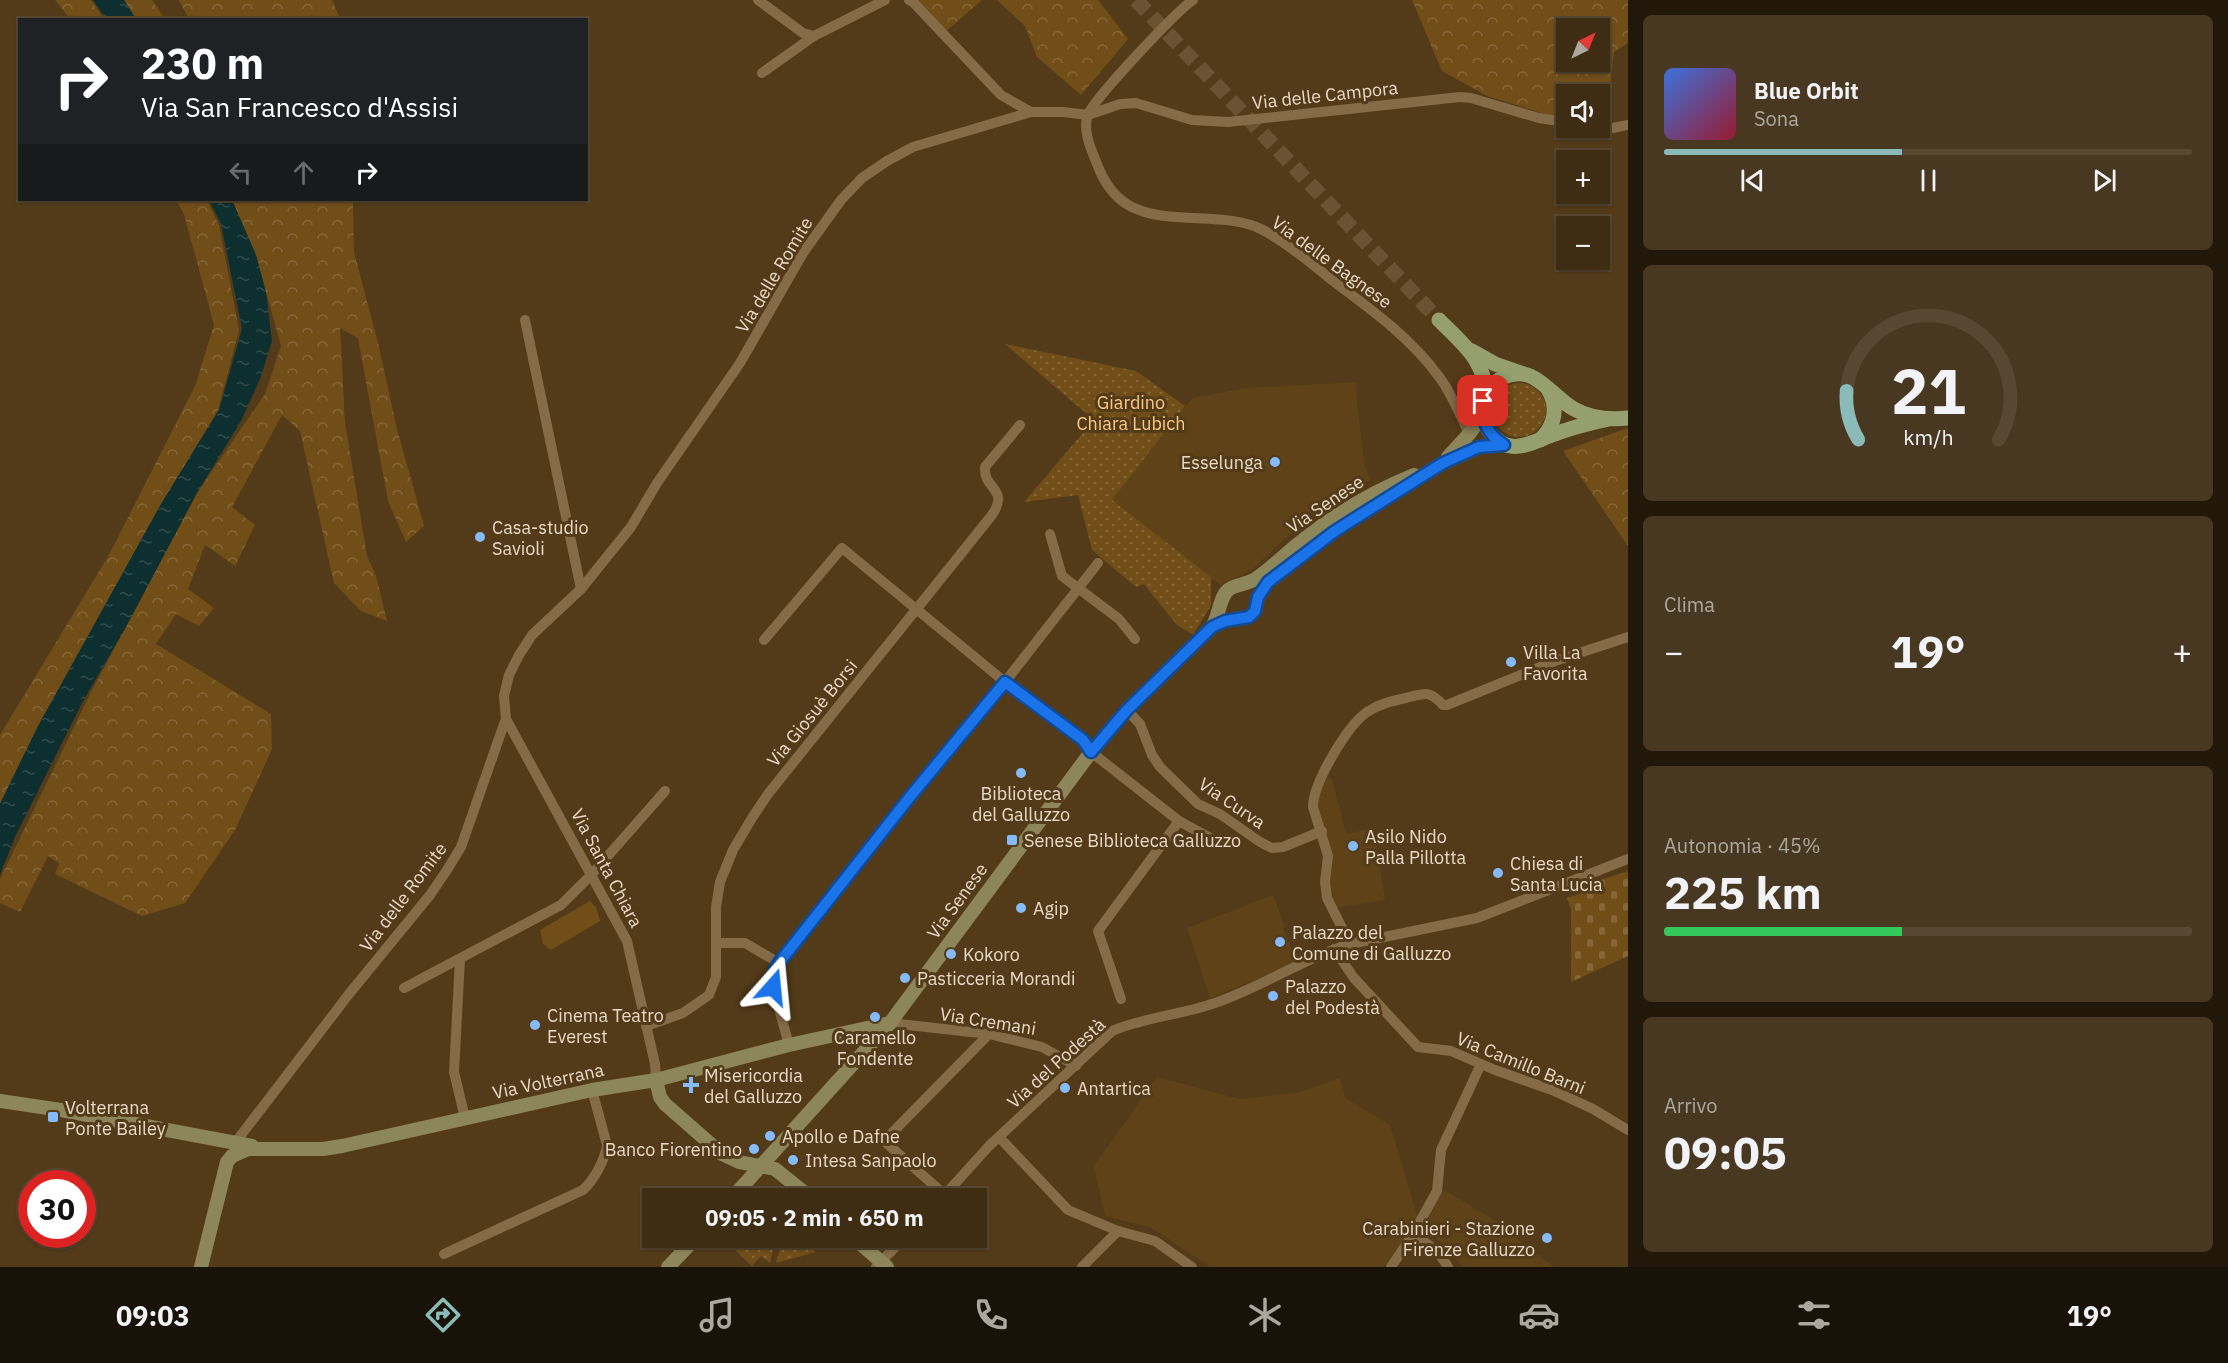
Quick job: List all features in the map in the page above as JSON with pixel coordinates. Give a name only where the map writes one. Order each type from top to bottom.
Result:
[{"type":"main road","points":[[1439,320],[1469,350],[1482,371],[1485,390],[1483,408],[1489,430],[1504,445]]},
{"type":"main road","points":[[1469,350],[1505,368],[1532,376]]},
{"type":"main road","name":"Via Senese","points":[[741,1188],[891,1023],[1091,752],[1127,710],[1212,627],[1222,622],[1249,617],[1255,611],[1257,601],[1268,582],[1335,531],[1439,465],[1469,434],[1483,408],[1490,387],[1499,379],[1521,373],[1532,376],[1576,410],[1609,419]]},
{"type":"main road","points":[[1537,441],[1548,432],[1554,417],[1554,401],[1546,385]]},
{"type":"main road","name":"Via Senese","points":[[1212,627],[1225,593],[1230,588],[1244,585],[1261,575],[1316,530],[1365,498],[1398,481],[1479,447],[1504,445],[1520,447],[1555,434],[1609,419],[1628,418]]},
{"type":"main road","points":[[1244,585],[1252,590],[1257,601]]},
{"type":"main road","points":[[1222,603],[1225,611],[1234,619]]},
{"type":"main road","name":"Via Volterrana","points":[[224,1156],[259,1147],[293,1149],[342,1146],[592,1090],[656,1080],[789,1045],[891,1023]]},
{"type":"main road","points":[[656,1080],[660,1097],[665,1104],[722,1154],[739,1162],[780,1172],[799,1188]]},
{"type":"main road","points":[[0,1101],[61,1110],[259,1147]]},
{"type":"main road","points":[[211,1139],[224,1156]]},
{"type":"main road","points":[[201,1267],[224,1156],[235,1143]]},
{"type":"main road","points":[[668,1267],[686,1248]]},
{"type":"main road","points":[[864,1248],[881,1265]]},
{"type":"street","points":[[758,0],[803,33],[814,36]]},
{"type":"street","points":[[762,73],[814,36],[885,0]]},
{"type":"street","points":[[909,0],[1001,95],[1031,112]]},
{"type":"street","points":[[1088,115],[1114,81],[1193,0]]},
{"type":"street","name":"Via delle Campora","points":[[1088,115],[1120,104],[1136,103],[1192,120],[1228,122],[1460,97],[1556,121]]},
{"type":"street","name":"Via delle Romite","points":[[235,1143],[349,994],[430,895],[447,870],[461,847],[506,718],[504,696],[509,675],[519,655],[532,635],[581,589],[631,527],[657,483],[740,363],[803,253],[841,200],[862,178],[887,160],[913,147],[1031,112],[1088,115]]},
{"type":"street","name":"Via delle Bagnese","points":[[1088,115],[1086,130],[1092,152],[1105,184],[1121,201],[1149,212],[1241,223],[1262,229],[1373,311],[1419,353],[1450,393],[1469,434]]},
{"type":"street","points":[[1610,128],[1628,125]]},
{"type":"street","points":[[525,320],[581,589]]},
{"type":"street","name":"Via Giosuè Borsi","points":[[646,1026],[682,1013],[699,1004],[709,995],[716,977],[716,907],[720,882],[733,850],[768,794],[998,507],[999,495],[986,478],[985,467],[1020,425]]},
{"type":"street","points":[[1050,534],[1062,576],[1119,619],[1135,639]]},
{"type":"street","points":[[764,640],[842,548],[1005,682],[1083,740],[1091,752],[1179,821],[1219,843]]},
{"type":"street","points":[[789,1045],[773,987],[775,970],[779,963],[1098,563]]},
{"type":"street","points":[[1350,944],[1327,898],[1328,856],[1313,807],[1315,789],[1358,719],[1382,704],[1425,694],[1436,697],[1443,705],[1447,705],[1556,661],[1627,637]]},
{"type":"street","name":"Via Curva","points":[[1127,710],[1140,724],[1152,755],[1161,767],[1198,804],[1220,814],[1272,848],[1283,847],[1322,831]]},
{"type":"street","name":"Via Santa Chiara","points":[[506,718],[627,941],[655,1064],[656,1080]]},
{"type":"street","points":[[404,988],[561,905],[592,874],[665,791]]},
{"type":"street","points":[[1121,999],[1098,932],[1100,926],[1179,821]]},
{"type":"street","name":"Via del Podestà","points":[[951,1188],[999,1137],[1112,1031],[1128,1024],[1221,1001],[1279,977],[1334,949],[1350,944],[1477,918],[1628,859]]},
{"type":"street","points":[[716,943],[746,943],[779,963]]},
{"type":"street","name":"Via Camillo Barni","points":[[1334,949],[1353,978],[1419,1047],[1451,1051],[1562,1095],[1593,1109],[1628,1130]]},
{"type":"street","points":[[460,959],[454,1071],[465,1118]]},
{"type":"street","name":"Via Cremani","points":[[891,1023],[989,1034],[1042,1047],[1076,1066]]},
{"type":"street","points":[[934,1188],[884,1141],[989,1034]]},
{"type":"street","points":[[1391,1267],[1437,1191],[1441,1150],[1481,1064]]},
{"type":"street","points":[[444,1254],[583,1190],[589,1185],[606,1153],[607,1145],[592,1090]]},
{"type":"street","points":[[999,1137],[1068,1210],[1118,1231],[1155,1241],[1192,1267]]},
{"type":"street","points":[[1082,1267],[1118,1231]]},
{"type":"street","points":[[1413,1234],[1424,1240],[1448,1267]]},
{"type":"street","points":[[881,1265],[895,1248]]},
{"type":"shaded area","points":[[1355,382],[1364,464],[1371,480],[1324,502],[1252,570],[1220,585],[1112,500],[1162,433],[1193,398],[1246,388]]},
{"type":"shaded area","name":"Asilo Nido Palla Pillotta","points":[[1325,775],[1332,779],[1346,834],[1374,828],[1385,900],[1334,908],[1329,889],[1318,808],[1318,795]]},
{"type":"shaded area","points":[[1273,895],[1285,926],[1283,928],[1298,963],[1210,998],[1187,928]]},
{"type":"shaded area","points":[[1157,1077],[1239,1099],[1297,1093],[1340,1078],[1345,1098],[1390,1125],[1418,1218],[1384,1267],[1210,1267],[1152,1228],[1105,1216],[1094,1166]]},
{"type":"shaded area","points":[[1444,1190],[1491,1218],[1554,1267],[1463,1267],[1425,1225]]},
{"type":"green space","points":[[55,0],[91,0],[103,18],[69,18]]},
{"type":"green space","points":[[124,0],[152,0],[164,18],[135,18]]},
{"type":"green space","points":[[179,0],[332,0],[340,18],[188,18]]},
{"type":"green space","points":[[912,0],[982,0],[946,31]]},
{"type":"green space","points":[[997,0],[1098,0],[1128,39],[1081,95],[1037,57],[1025,26]]},
{"type":"green space","points":[[1412,0],[1628,0],[1628,43],[1614,52],[1610,88],[1610,84],[1556,84],[1556,117],[1487,96],[1442,71]]},
{"type":"green space","points":[[177,201],[207,201],[219,225],[239,330],[218,410],[161,504],[38,726],[0,804],[0,735],[109,555],[195,386],[214,325],[184,214]]},
{"type":"green space","points":[[232,201],[353,201],[354,252],[378,343],[397,429],[424,526],[406,542],[388,501],[358,338],[340,328],[345,423],[367,556],[376,576],[387,621],[361,611],[334,583],[300,431],[282,415],[232,507],[255,525],[235,566],[205,545],[188,589],[214,608],[199,626],[176,614],[156,644],[271,714],[272,749],[235,830],[185,903],[142,916],[55,874],[59,863],[48,856],[20,912],[0,903],[0,879],[89,696],[197,493],[265,394],[281,346],[256,255]]},
{"type":"green space","name":"Giardino Chiara Lubich","points":[[1005,344],[1136,371],[1185,406],[1112,500],[1211,577],[1211,605],[1193,635],[1176,624],[1144,584],[1136,587],[1092,550],[1078,495],[1024,502],[1094,420]]},
{"type":"green space","points":[[1519,383],[1529,385],[1538,391],[1544,400],[1546,410],[1544,420],[1538,429],[1529,435],[1519,437],[1509,435],[1500,429],[1494,420],[1492,410],[1494,400],[1500,391],[1509,385]]},
{"type":"green space","points":[[1628,428],[1628,546],[1563,451]]},
{"type":"green space","points":[[1628,871],[1628,956],[1571,982],[1571,909],[1567,898],[1602,886],[1600,880]]},
{"type":"green space","points":[[590,901],[596,907],[600,921],[551,950],[543,944],[540,930]]},
{"type":"green space","points":[[739,1248],[774,1248],[770,1263],[761,1256],[752,1266],[736,1251]]},
{"type":"green space","points":[[780,1248],[811,1248],[816,1252],[776,1263]]},
{"type":"water","points":[[93,0],[124,0],[135,18],[105,18]]},
{"type":"water","points":[[210,201],[232,201],[256,255],[266,292],[272,341],[260,379],[241,421],[197,493],[126,627],[82,703],[15,837],[0,875],[0,804],[38,726],[161,504],[219,410],[242,329],[221,224]]},
{"type":"tunnel","points":[[1136,0],[1439,320]]},
{"type":"place","name":"Esselunga","points":[[1275,462]]},
{"type":"place","name":"Casa-studio Savioli","points":[[480,537]]},
{"type":"place","name":"Villa La Favorita","points":[[1511,662]]},
{"type":"place","name":"Biblioteca del Galluzzo","points":[[1021,773]]},
{"type":"place","name":"Senese Biblioteca Galluzzo","points":[[1012,840]]},
{"type":"place","name":"Asilo Nido Palla Pillotta","points":[[1353,846]]},
{"type":"place","name":"Chiesa di Santa Lucia","points":[[1498,873]]},
{"type":"place","name":"Agip","points":[[1021,908]]},
{"type":"place","name":"Palazzo del Comune di Galluzzo","points":[[1280,942]]},
{"type":"place","name":"Kokoro","points":[[951,954]]},
{"type":"place","name":"Pasticceria Morandi","points":[[905,978]]},
{"type":"place","name":"Palazzo del Podestà","points":[[1273,996]]},
{"type":"place","name":"Caramello Fondente","points":[[875,1017]]},
{"type":"place","name":"Cinema Teatro Everest","points":[[535,1025]]},
{"type":"place","name":"Misericordia del Galluzzo","points":[[691,1085]]},
{"type":"place","name":"Antartica","points":[[1065,1088]]},
{"type":"place","name":"Volterrana Ponte Bailey","points":[[53,1117]]},
{"type":"place","name":"Apollo e Dafne","points":[[770,1136]]},
{"type":"place","name":"Banco Fiorentino","points":[[754,1149]]},
{"type":"place","name":"Intesa Sanpaolo","points":[[793,1160]]},
{"type":"place","name":"Carabinieri - Stazione Firenze Galluzzo","points":[[1547,1238]]},
{"type":"route","points":[[773,987],[775,970],[779,963],[909,798],[1005,682],[1083,740],[1091,752],[1127,710],[1212,627],[1225,621],[1242,620],[1252,615],[1258,597],[1268,582],[1335,531],[1415,483],[1443,463],[1479,447],[1504,445],[1493,436],[1485,423],[1483,401]]}]
